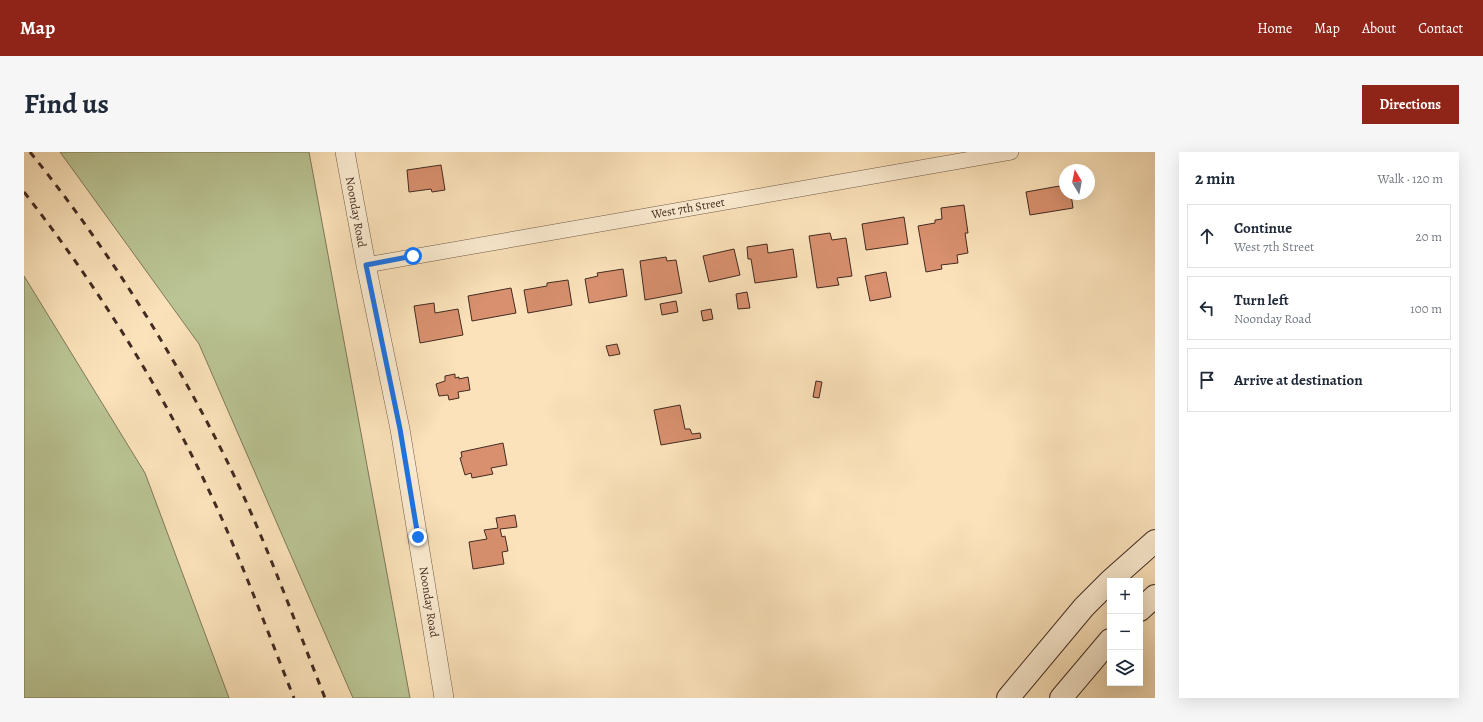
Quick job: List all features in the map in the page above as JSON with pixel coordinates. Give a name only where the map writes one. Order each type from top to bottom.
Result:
[{"type":"main road","points":[[1008,698],[1084,607],[1110,581],[1155,541]]},
{"type":"main road","points":[[1143,607],[1155,596]]},
{"type":"main road","points":[[1060,698],[1107,643]]},
{"type":"street","name":"Noonday Road","points":[[345,152],[366,265],[400,429],[444,698]]},
{"type":"street","name":"West 7th Street","points":[[366,265],[1011,152]]},
{"type":"green space","points":[[60,152],[309,152],[410,698],[353,698],[199,344]]},
{"type":"green space","points":[[24,276],[145,473],[229,698],[24,698]]},
{"type":"building","points":[[441,165],[445,190],[432,192],[431,189],[409,192],[407,170]]},
{"type":"building","points":[[1059,186],[1059,200],[1072,200],[1073,208],[1030,215],[1026,192]]},
{"type":"building","points":[[964,205],[968,233],[965,233],[968,253],[957,255],[958,263],[941,265],[942,269],[926,272],[918,226],[935,223],[935,220],[942,219],[941,208]]},
{"type":"building","points":[[904,217],[908,244],[866,250],[862,224]]},
{"type":"building","points":[[830,233],[832,240],[846,238],[852,276],[837,278],[839,285],[817,288],[809,236]]},
{"type":"building","points":[[767,244],[768,253],[793,249],[797,277],[755,283],[751,259],[748,259],[747,247]]},
{"type":"building","points":[[734,249],[740,275],[709,282],[703,256]]},
{"type":"building","points":[[666,257],[667,261],[676,260],[682,293],[645,300],[640,261]]},
{"type":"building","points":[[623,269],[627,296],[589,303],[585,279],[598,276],[597,273]]},
{"type":"building","points":[[886,272],[891,297],[870,301],[865,276]]},
{"type":"building","points":[[568,280],[572,305],[528,313],[524,290],[547,286],[547,283]]},
{"type":"building","points":[[511,288],[516,313],[472,321],[468,296]]},
{"type":"building","points":[[747,292],[750,308],[738,309],[736,294]]},
{"type":"building","points":[[676,301],[678,312],[662,315],[660,304]]},
{"type":"building","points":[[434,303],[435,313],[458,309],[463,335],[420,343],[414,306]]},
{"type":"building","points":[[711,309],[713,319],[703,321],[701,311]]},
{"type":"building","points":[[617,344],[620,354],[609,356],[606,346]]},
{"type":"building","points":[[455,374],[455,378],[459,377],[459,379],[468,377],[470,390],[458,392],[459,398],[449,400],[448,395],[439,396],[436,384],[445,381],[445,376]]},
{"type":"building","points":[[816,381],[822,382],[819,398],[813,397]]},
{"type":"building","points":[[680,405],[685,429],[690,429],[692,434],[700,433],[701,438],[661,445],[654,410]]},
{"type":"building","points":[[503,443],[507,465],[491,468],[493,474],[472,478],[471,473],[465,475],[460,458],[462,457],[461,452]]},
{"type":"building","points":[[515,515],[517,527],[500,529],[502,537],[505,536],[508,551],[502,552],[504,564],[473,569],[469,542],[487,539],[484,530],[498,528],[496,518]]},
{"type":"railway","points":[[30,152],[84,223],[135,298],[159,336],[203,415],[252,514],[325,698]]},
{"type":"railway","points":[[24,192],[81,269],[133,349],[180,433],[202,475],[232,541],[294,698]]},
{"type":"route","points":[[413,256],[366,265],[400,429],[418,537]]}]
